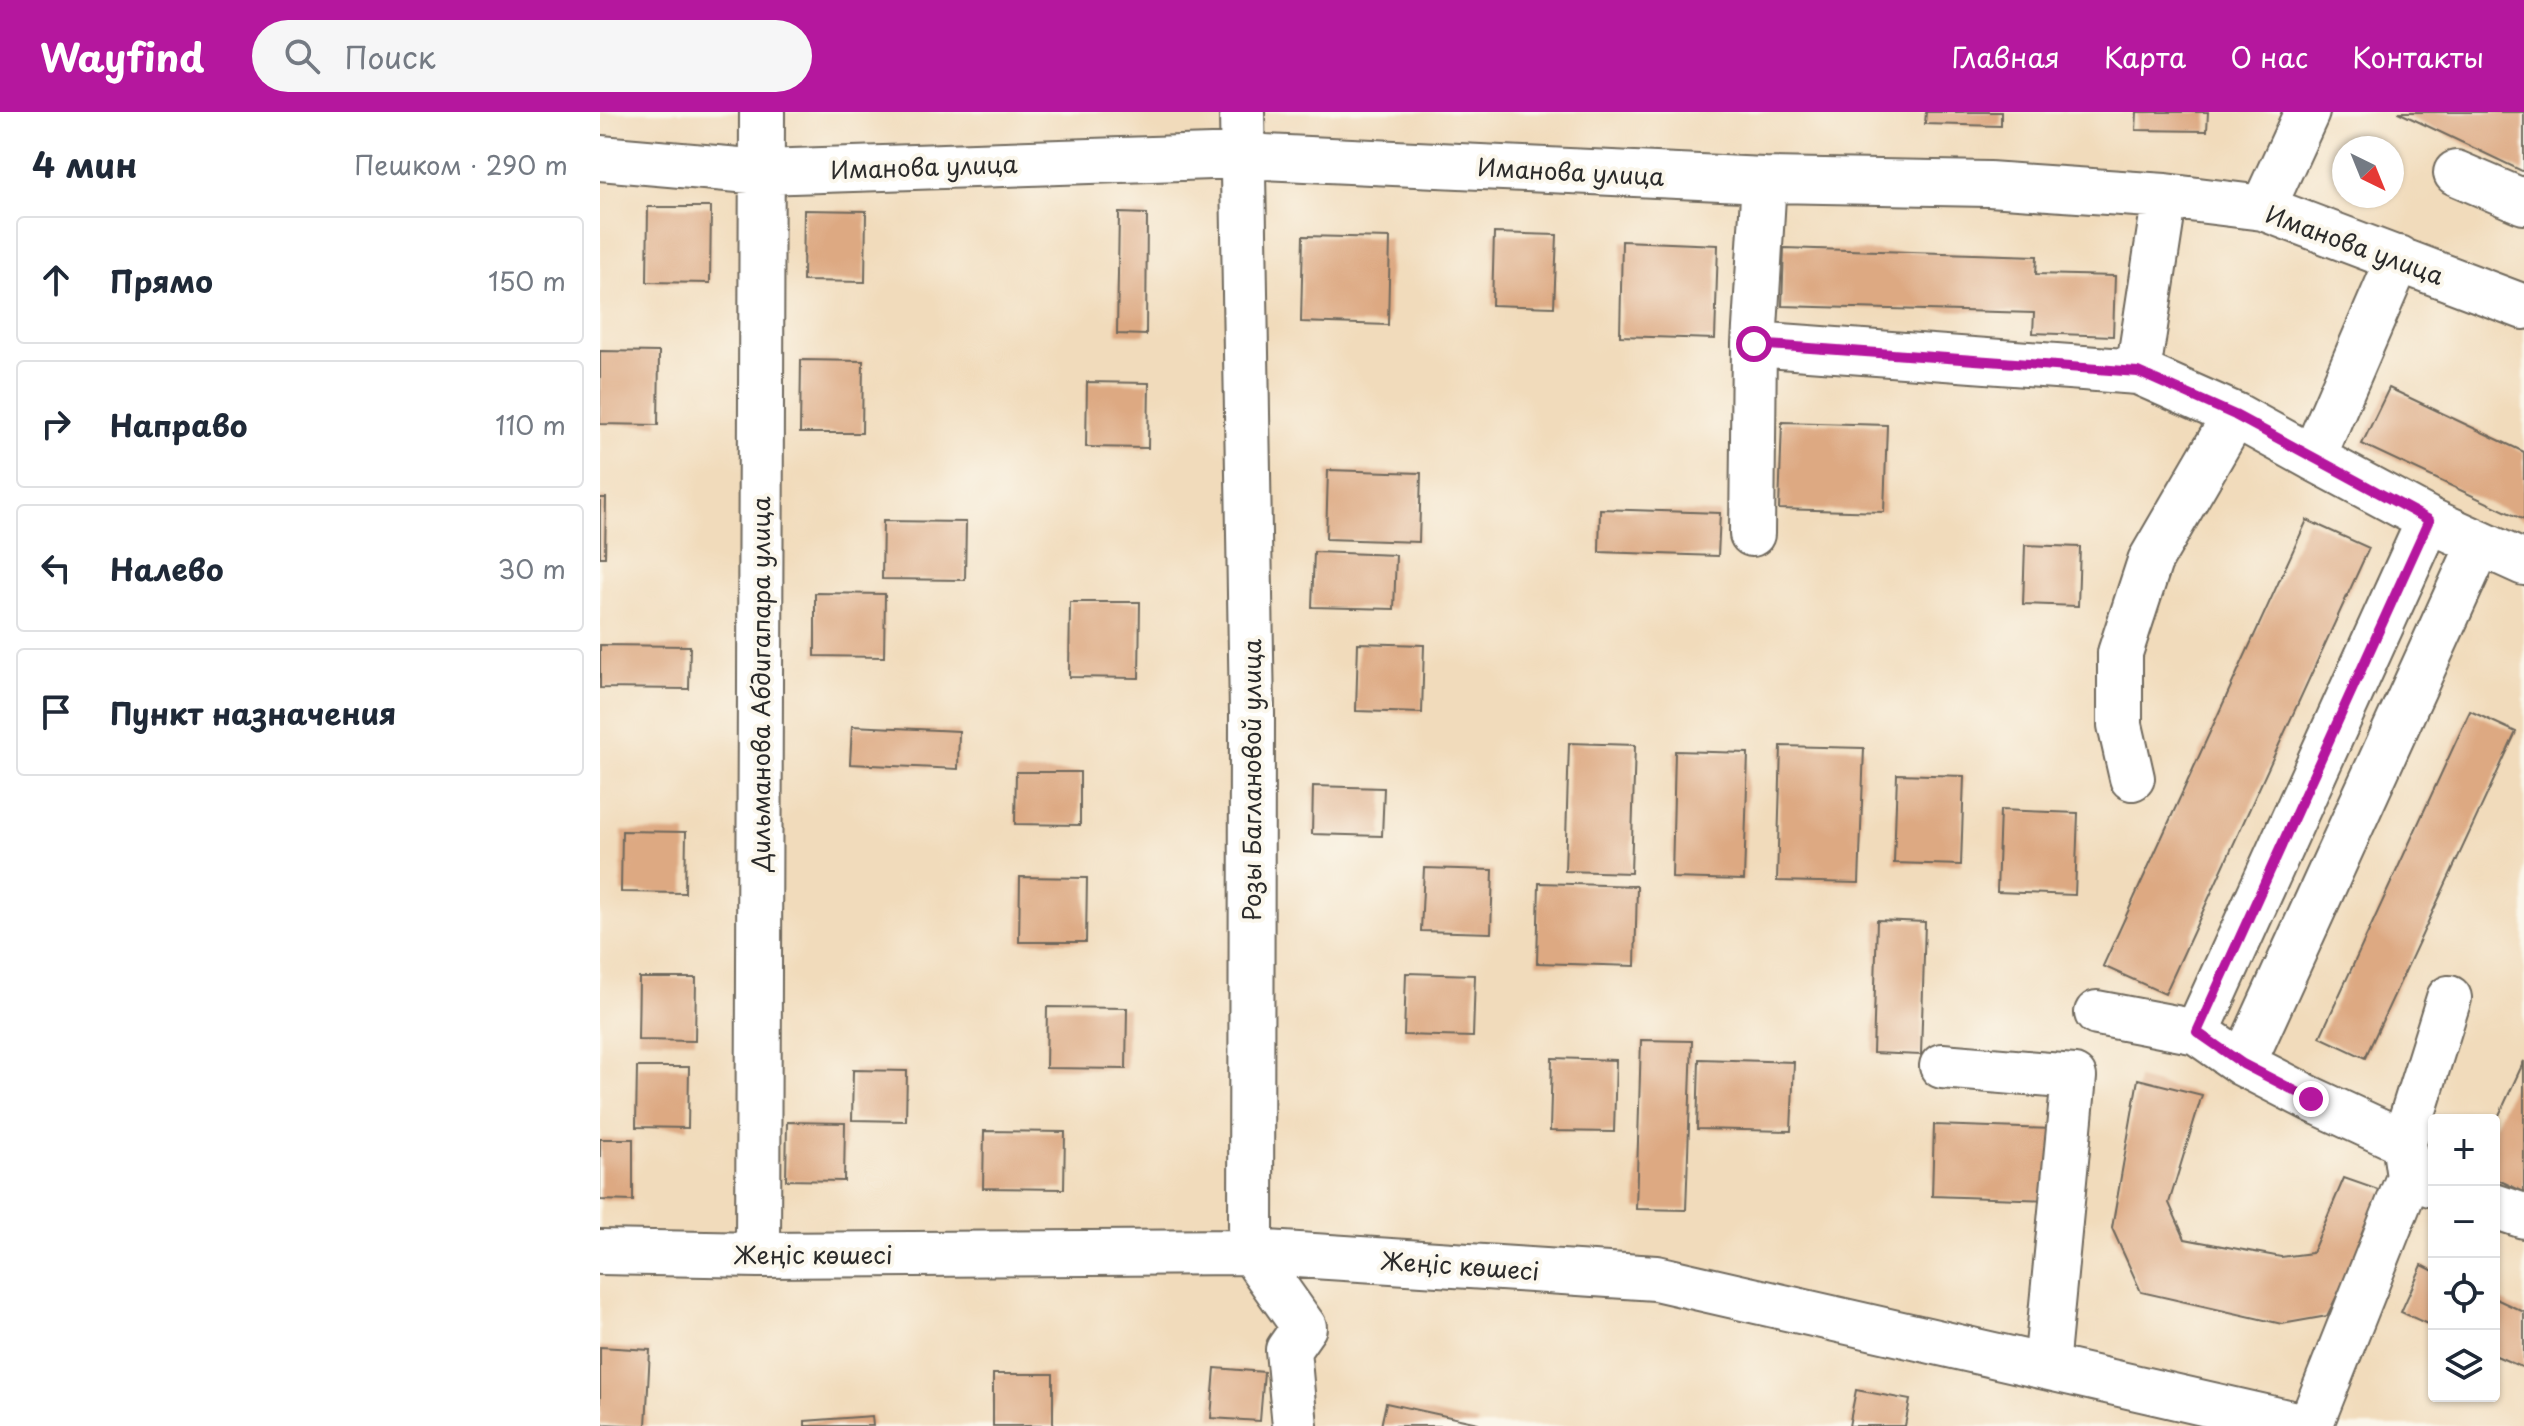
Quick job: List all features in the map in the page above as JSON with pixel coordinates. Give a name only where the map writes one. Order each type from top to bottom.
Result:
[{"type":"street","name":"Дильманова Абдигапара улица","points":[[758,1255],[762,112]]},
{"type":"street","name":"Розы Баглановой улица","points":[[1242,112],[1252,714],[1251,1252]]},
{"type":"street","points":[[2263,208],[2307,112]]},
{"type":"street","name":"Иманова улица","points":[[600,158],[762,172],[1242,156],[1764,180],[1989,184],[2165,196],[2263,208],[2524,307]]},
{"type":"street","points":[[2456,173],[2524,202]]},
{"type":"street","points":[[1752,534],[1754,344],[1764,180]]},
{"type":"street","points":[[2138,372],[2165,196]]},
{"type":"street","points":[[2313,458],[2399,258]]},
{"type":"street","points":[[1754,344],[2138,372],[2235,415],[2429,520],[2524,563]]},
{"type":"street","points":[[2132,778],[2120,725],[2120,653],[2150,561],[2235,415]]},
{"type":"street","points":[[2197,1032],[2429,520]]},
{"type":"street","points":[[2243,1064],[2480,543]]},
{"type":"street","points":[[2307,1426],[2416,1168],[2449,998]]},
{"type":"street","points":[[2097,1013],[2197,1032],[2243,1064],[2311,1099],[2416,1168]]},
{"type":"street","points":[[1942,1066],[2074,1077],[2046,1367]]},
{"type":"street","points":[[2500,1208],[2524,1216]]},
{"type":"street","name":"Жеңіс көшесі","points":[[600,1252],[758,1255],[1251,1252],[1656,1278],[2307,1426]]},
{"type":"street","points":[[1251,1252],[1304,1327],[1288,1350],[1295,1426]]},
{"type":"building","points":[[1926,112],[2001,112],[2001,126],[1925,124]]},
{"type":"building","points":[[2137,112],[2208,112],[2207,131],[2136,130]]},
{"type":"building","points":[[2398,112],[2524,112],[2524,172]]},
{"type":"building","points":[[648,207],[711,207],[710,283],[647,282]]},
{"type":"building","points":[[804,210],[866,211],[865,282],[803,281]]},
{"type":"building","points":[[1119,213],[1147,214],[1146,335],[1117,334]]},
{"type":"building","points":[[1494,233],[1557,235],[1554,307],[1492,305]]},
{"type":"building","points":[[1303,236],[1390,238],[1388,325],[1301,322]]},
{"type":"building","points":[[1622,241],[1718,245],[1715,339],[1620,336]]},
{"type":"building","points":[[1784,248],[2037,256],[2036,274],[2115,276],[2113,336],[2033,333],[2034,313],[1782,306]]},
{"type":"building","points":[[600,351],[659,352],[658,425],[600,424]]},
{"type":"building","points":[[801,360],[863,361],[862,433],[800,433]]},
{"type":"building","points":[[1087,382],[1149,383],[1148,448],[1086,447]]},
{"type":"building","points":[[2389,388],[2524,452],[2524,520],[2362,444]]},
{"type":"building","points":[[1782,422],[1887,425],[1884,512],[1779,509]]},
{"type":"building","points":[[1328,470],[1421,473],[1419,542],[1326,539]]},
{"type":"building","points":[[600,498],[606,498],[605,557],[600,557]]},
{"type":"building","points":[[1600,509],[1720,513],[1718,556],[1599,552]]},
{"type":"building","points":[[2307,520],[2369,548],[2165,994],[2103,966]]},
{"type":"building","points":[[883,521],[966,522],[965,580],[882,579]]},
{"type":"building","points":[[2025,545],[2080,547],[2078,606],[2023,604]]},
{"type":"building","points":[[1314,552],[1396,555],[1394,609],[1312,607]]},
{"type":"building","points":[[815,593],[885,594],[884,657],[815,656]]},
{"type":"building","points":[[1070,602],[1140,602],[1139,678],[1069,677]]},
{"type":"building","points":[[1358,643],[1424,645],[1422,713],[1356,711]]},
{"type":"building","points":[[600,645],[690,646],[689,689],[600,688]]},
{"type":"building","points":[[2470,711],[2516,732],[2365,1058],[2320,1037]]},
{"type":"building","points":[[852,726],[959,731],[958,769],[850,764]]},
{"type":"building","points":[[1569,743],[1635,745],[1631,873],[1565,871]]},
{"type":"building","points":[[1781,746],[1864,748],[1859,883],[1777,881]]},
{"type":"building","points":[[1675,751],[1748,753],[1744,880],[1672,878]]},
{"type":"building","points":[[1016,772],[1080,772],[1080,825],[1015,824]]},
{"type":"building","points":[[1897,774],[1964,776],[1961,865],[1894,863]]},
{"type":"building","points":[[1313,786],[1384,788],[1382,836],[1312,834]]},
{"type":"building","points":[[2000,810],[2078,813],[2075,895],[1997,892]]},
{"type":"building","points":[[622,831],[686,832],[685,893],[621,892]]},
{"type":"building","points":[[1424,868],[1493,870],[1491,933],[1421,931]]},
{"type":"building","points":[[1020,877],[1087,878],[1086,942],[1019,942]]},
{"type":"building","points":[[1539,883],[1637,886],[1635,966],[1537,963]]},
{"type":"building","points":[[1877,920],[1925,922],[1921,1055],[1873,1053]]},
{"type":"building","points":[[1406,973],[1475,975],[1473,1037],[1404,1035]]},
{"type":"building","points":[[639,978],[696,978],[695,1041],[638,1040]]},
{"type":"building","points":[[1047,1007],[1127,1008],[1126,1069],[1046,1068]]},
{"type":"building","points":[[1641,1040],[1692,1041],[1686,1210],[1636,1209]]},
{"type":"building","points":[[1552,1058],[1616,1060],[1614,1132],[1550,1131]]},
{"type":"building","points":[[1699,1059],[1794,1062],[1791,1131],[1697,1129]]},
{"type":"building","points":[[2524,1061],[2524,1192],[2500,1181],[2500,1114]]},
{"type":"building","points":[[637,1067],[689,1067],[688,1128],[636,1127]]},
{"type":"building","points":[[853,1070],[907,1071],[906,1121],[852,1120]]},
{"type":"building","points":[[2138,1079],[2202,1095],[2169,1203],[2185,1239],[2281,1257],[2312,1253],[2344,1178],[2387,1193],[2327,1316],[2282,1324],[2141,1292],[2112,1228]]},
{"type":"building","points":[[787,1122],[845,1123],[844,1181],[786,1180]]},
{"type":"building","points":[[1934,1125],[2054,1129],[2052,1200],[1932,1196]]},
{"type":"building","points":[[984,1131],[1065,1132],[1064,1189],[983,1188]]},
{"type":"building","points":[[600,1139],[633,1139],[633,1201],[600,1200]]},
{"type":"building","points":[[2422,1265],[2428,1268],[2428,1324],[2401,1312]]},
{"type":"building","points":[[2500,1301],[2524,1312],[2524,1368],[2500,1358]]},
{"type":"building","points":[[600,1347],[650,1350],[646,1426],[600,1424]]},
{"type":"building","points":[[1215,1368],[1264,1372],[1260,1421],[1211,1418]]},
{"type":"building","points":[[993,1374],[1053,1374],[1053,1426],[993,1426]]},
{"type":"building","points":[[1856,1390],[1910,1400],[1905,1426],[1849,1426]]},
{"type":"building","points":[[1386,1403],[1478,1423],[1477,1426],[1381,1426]]},
{"type":"building","points":[[872,1416],[873,1426],[805,1426],[805,1421]]},
{"type":"route","points":[[1754,344],[2138,372],[2235,415],[2429,520],[2197,1032],[2243,1064],[2311,1099]]}]
